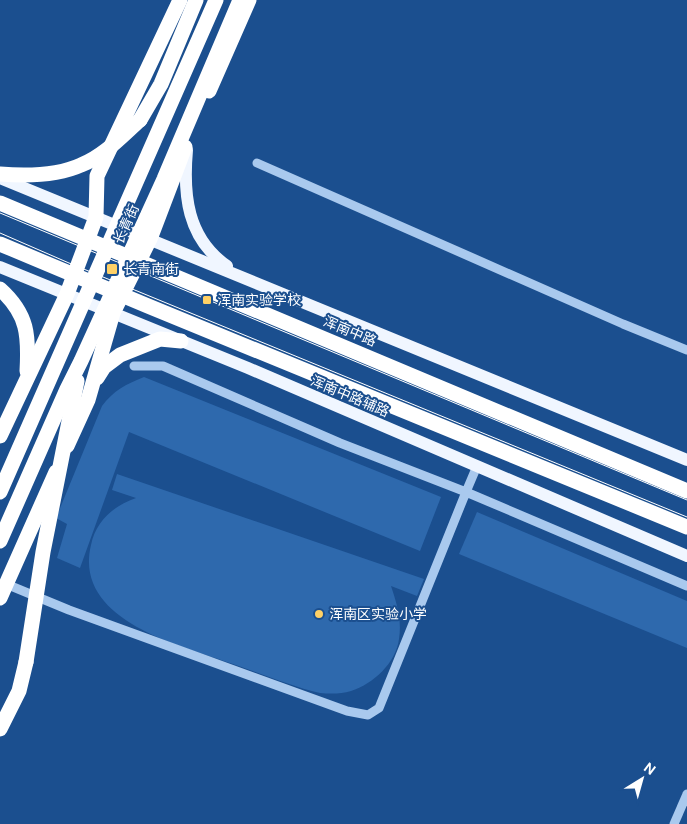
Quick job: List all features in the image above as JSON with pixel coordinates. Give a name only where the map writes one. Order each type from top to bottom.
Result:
[{"type":"highway","points":[[0,436],[67,294],[96,217],[97,176],[180,0]]},
{"type":"highway","points":[[0,174],[18,175],[60,172],[82,165],[111,146],[140,120],[153,98],[161,84],[196,0]]},
{"type":"highway","name":"长青街","points":[[0,492],[216,0]]},
{"type":"highway","name":"长青街","points":[[0,541],[67,389],[164,179],[240,0]]},
{"type":"highway","points":[[0,598],[88,400],[114,313],[150,239],[188,139],[249,0]]},
{"type":"highway","name":"浑南中路","points":[[0,203],[687,491]]},
{"type":"highway","points":[[0,244],[687,527]]},
{"type":"highway","points":[[0,289],[12,300],[24,318],[28,349],[27,378]]},
{"type":"highway","points":[[91,388],[104,367],[120,355],[160,339],[181,341]]},
{"type":"highway","points":[[0,728],[19,691],[26,662],[43,552],[81,361]]},
{"type":"main road","points":[[188,139],[185,175],[186,199],[193,225],[214,257],[248,280]]},
{"type":"main road","points":[[0,178],[687,460]]},
{"type":"main road","name":"浑南中路辅路","points":[[0,267],[181,341],[687,556]]},
{"type":"lane","points":[[256,163],[623,324],[687,350]]},
{"type":"lane","points":[[134,366],[163,366],[340,443],[466,492],[687,586]]},
{"type":"lane","points":[[6,584],[78,613],[347,711],[368,715],[379,708],[477,466]]},
{"type":"lane","points":[[674,824],[687,794]]},
{"type":"shaded area","points":[[144,377],[441,497],[420,551],[129,432],[80,568],[57,558],[67,524],[56,518],[102,406],[120,388]]},
{"type":"shaded area","points":[[117,474],[424,579],[417,596],[391,586],[398,612],[400,632],[397,648],[388,664],[375,678],[359,688],[343,693],[320,693],[158,638],[113,611],[98,593],[90,571],[93,536],[101,522],[120,505],[136,498],[112,490]]},
{"type":"shaded area","points":[[477,512],[687,601],[687,648],[459,554]]},
{"type":"tram line","points":[[0,213],[687,500]]},
{"type":"tram line","points":[[0,233],[687,517]]},
{"type":"place","name":"长青南街","points":[[112,269]]},
{"type":"place","name":"浑南实验学校","points":[[207,300]]},
{"type":"place","name":"浑南区实验小学","points":[[319,614]]}]
